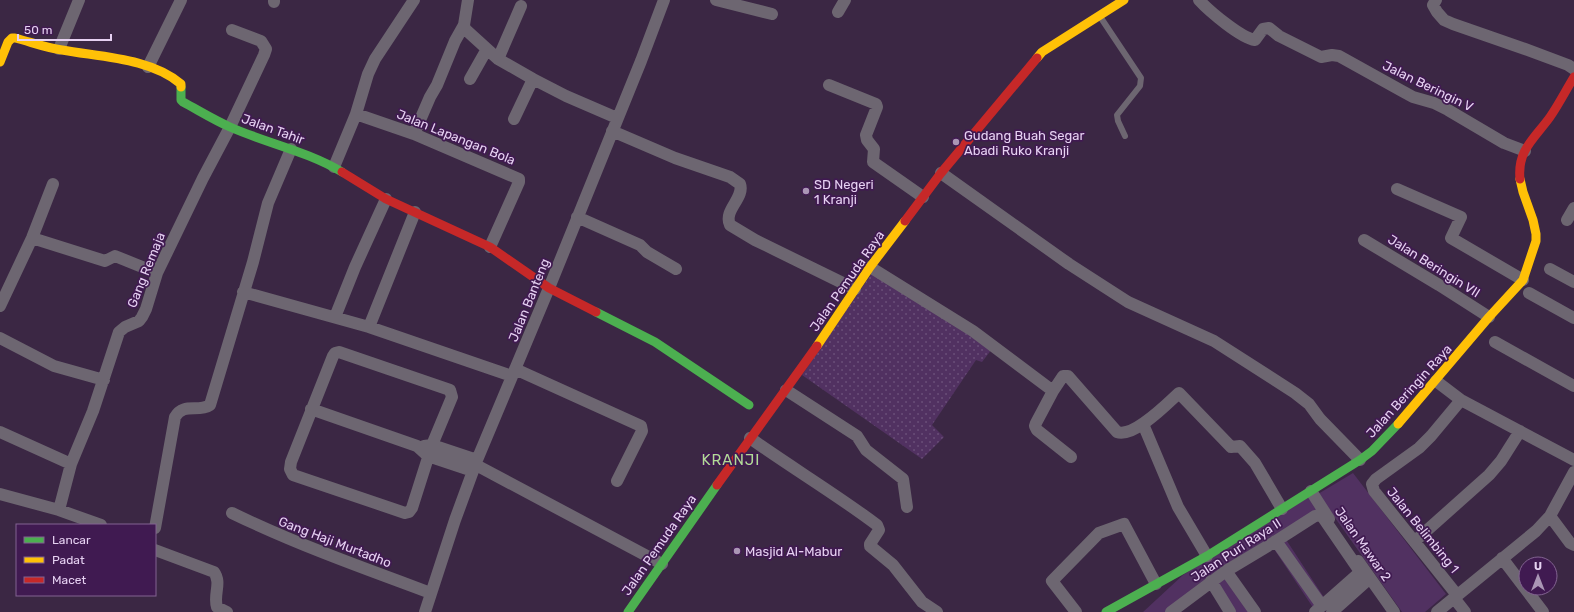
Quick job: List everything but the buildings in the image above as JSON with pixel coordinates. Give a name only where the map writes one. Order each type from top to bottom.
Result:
[{"type":"street","points":[[59,50],[80,0]]},
{"type":"street","points":[[148,67],[181,0]]},
{"type":"street","points":[[334,167],[356,114],[368,74],[375,59],[414,0]]},
{"type":"street","points":[[414,134],[430,97],[437,85],[455,41],[464,25],[468,0]]},
{"type":"street","name":"Jalan Banteng","points":[[426,612],[430,593],[475,465],[549,288],[664,0]]},
{"type":"street","points":[[716,0],[772,14]]},
{"type":"street","points":[[838,12],[845,0]]},
{"type":"street","name":"Jalan Pemuda Raya","points":[[628,612],[750,438],[786,390],[870,267],[942,173],[1042,52],[1124,0]]},
{"type":"street","name":"Jalan Beringin V","points":[[1199,0],[1242,35],[1255,40],[1263,29],[1269,28],[1279,36],[1321,57],[1332,55],[1339,56],[1413,97],[1434,103],[1504,143],[1525,151]]},
{"type":"street","points":[[1435,2],[1437,12],[1444,20],[1568,65],[1574,69]]},
{"type":"street","points":[[498,59],[521,6]]},
{"type":"street","points":[[464,25],[466,29],[498,59],[566,96],[617,118]]},
{"type":"street","name":"Gang Remaja","points":[[59,510],[71,464],[93,411],[119,332],[125,327],[139,321],[142,317],[158,273],[264,55],[266,49],[261,41],[232,30]]},
{"type":"street","name":"Jalan Tahir","points":[[0,62],[8,42],[12,38],[59,50],[114,59],[167,73],[180,82],[181,100],[183,102],[230,127],[291,149],[334,167],[386,199],[466,234],[490,247],[549,288],[655,342],[749,405]]},
{"type":"street","points":[[470,79],[487,49]]},
{"type":"street","name":"Jalan Beringin Raya","points":[[1106,612],[1207,556],[1360,460],[1372,451],[1394,428],[1442,385],[1489,317],[1522,280],[1536,241],[1536,234],[1520,179],[1520,162],[1525,151],[1550,116],[1574,77]]},
{"type":"street","points":[[514,119],[533,79]]},
{"type":"street","points":[[829,85],[876,104],[877,107],[866,135],[867,140],[874,149],[873,162],[923,197]]},
{"type":"street","name":"Jalan Lapangan Bola","points":[[356,114],[414,134],[519,179],[490,247]]},
{"type":"street","points":[[612,131],[675,158],[734,180],[740,184],[741,190],[728,216],[730,225],[755,240],[855,289]]},
{"type":"street","points":[[156,524],[175,417],[182,409],[188,407],[201,408],[210,405],[268,203],[291,149]]},
{"type":"street","points":[[942,173],[1069,264],[1128,302],[1214,340],[1295,393],[1309,404],[1320,419],[1360,460]]},
{"type":"street","points":[[0,306],[32,238],[53,184]]},
{"type":"street","points":[[1397,189],[1461,217],[1451,238],[1522,280]]},
{"type":"street","points":[[335,317],[355,267],[386,199]]},
{"type":"street","points":[[1567,220],[1574,208]]},
{"type":"street","points":[[369,327],[415,212]]},
{"type":"street","points":[[577,217],[640,246],[647,252],[676,269]]},
{"type":"street","points":[[32,238],[105,261],[115,256],[158,273]]},
{"type":"street","name":"Jalan Beringin VII","points":[[1364,240],[1439,284],[1489,317]]},
{"type":"street","points":[[870,267],[973,331],[1053,391]]},
{"type":"street","points":[[1550,269],[1574,282]]},
{"type":"street","points":[[243,292],[369,327],[514,372],[641,426],[642,431],[617,481]]},
{"type":"street","points":[[1529,293],[1574,318]]},
{"type":"street","points":[[0,338],[54,366],[104,380]]},
{"type":"street","points":[[1495,342],[1574,386]]},
{"type":"street","points":[[339,352],[450,390],[452,397],[430,451],[412,508],[409,512],[405,513],[293,475],[290,469],[291,462],[333,356],[335,353],[339,352]]},
{"type":"street","points":[[1071,457],[1037,430],[1035,426],[1053,391],[1063,376],[1067,375],[1120,434],[1133,430],[1143,424],[1179,393],[1231,447],[1240,446],[1255,463],[1282,509]]},
{"type":"street","points":[[1442,385],[1461,400],[1574,460]]},
{"type":"street","points":[[786,390],[857,436],[866,450],[903,479],[907,507]]},
{"type":"street","name":"Jalan Belimbing 1","points":[[1461,400],[1419,448],[1376,479],[1372,484],[1374,491],[1415,541],[1465,612]]},
{"type":"street","points":[[311,410],[475,465],[662,564]]},
{"type":"street","points":[[1143,424],[1178,507],[1207,556]]},
{"type":"street","points":[[1415,541],[1489,475],[1502,461],[1520,431]]},
{"type":"street","points":[[0,432],[71,464]]},
{"type":"street","points":[[750,438],[792,468],[846,501],[877,525],[879,530],[870,546],[893,565],[903,580],[922,602],[937,612]]},
{"type":"street","points":[[1437,612],[1536,531],[1550,516],[1574,472]]},
{"type":"street","name":"Jalan Mawar 2","points":[[1311,491],[1321,508],[1394,612]]},
{"type":"street","points":[[0,494],[59,510],[98,524]]},
{"type":"street","name":"Gang Haji Murtadho","points":[[232,513],[270,532],[430,593]]},
{"type":"street","name":"Jalan Puri Raya II","points":[[1171,612],[1226,571],[1315,516],[1319,515],[1322,516],[1359,570],[1358,574],[1323,610]]},
{"type":"street","points":[[1550,516],[1573,545]]},
{"type":"street","points":[[1076,612],[1052,581],[1099,533],[1124,524],[1156,584]]},
{"type":"street","points":[[1276,541],[1323,610],[1370,578]]},
{"type":"street","points":[[156,550],[214,572],[218,581],[215,601],[217,607],[227,612]]},
{"type":"street","points":[[1502,558],[1543,612]]},
{"type":"street","points":[[1226,571],[1255,612]]},
{"type":"street","points":[[1211,581],[1230,612]]},
{"type":"lane","points":[[1099,15],[1140,78],[1140,86],[1117,115],[1118,121],[1126,136]]},
{"type":"shaded area","points":[[872,273],[992,349],[982,362],[976,360],[932,425],[944,437],[922,459],[802,375]]},
{"type":"shaded area","points":[[1353,473],[1446,594],[1425,612],[1402,612],[1318,494]]},
{"type":"shaded area","points":[[1309,495],[1319,510],[1166,612],[1143,612],[1183,575]]},
{"type":"shaded area","points":[[1285,538],[1325,599],[1314,609],[1272,546]]},
{"type":"shaded area","points":[[1225,572],[1253,612],[1232,612],[1212,582]]},
{"type":"traffic: fast","points":[[181,87],[181,100],[212,118],[244,133],[315,158],[342,172]]},
{"type":"traffic: fast","points":[[596,312],[655,342],[749,405]]},
{"type":"traffic: fast","points":[[1106,612],[1207,556],[1360,460],[1372,451],[1398,424]]},
{"type":"traffic: fast","points":[[628,612],[717,485]]},
{"type":"traffic: slow","points":[[1037,58],[1042,52],[1124,0]]},
{"type":"traffic: slow","points":[[0,62],[8,42],[12,38],[15,38],[56,49],[108,57],[140,64],[169,75],[181,84],[181,87]]},
{"type":"traffic: slow","points":[[1398,424],[1489,317],[1523,280],[1536,241],[1536,234],[1520,179]]},
{"type":"traffic: slow","points":[[817,346],[870,267],[905,221]]},
{"type":"traffic: jam","points":[[905,221],[941,173],[1037,58]]},
{"type":"traffic: jam","points":[[1520,179],[1521,160],[1524,152],[1553,112],[1574,77]]},
{"type":"traffic: jam","points":[[342,172],[386,199],[490,247],[549,288],[596,312]]},
{"type":"traffic: jam","points":[[717,485],[817,346]]},
{"type":"place","name":"Gudang Buah Segar Abadi Ruko Kranji","points":[[956,142]]},
{"type":"place","name":"SD Negeri 1 Kranji","points":[[806,191]]},
{"type":"place","name":"Masjid Al-Mabur","points":[[737,551]]},
{"type":"district","name":"KRANJI","points":[[731,460]]}]
